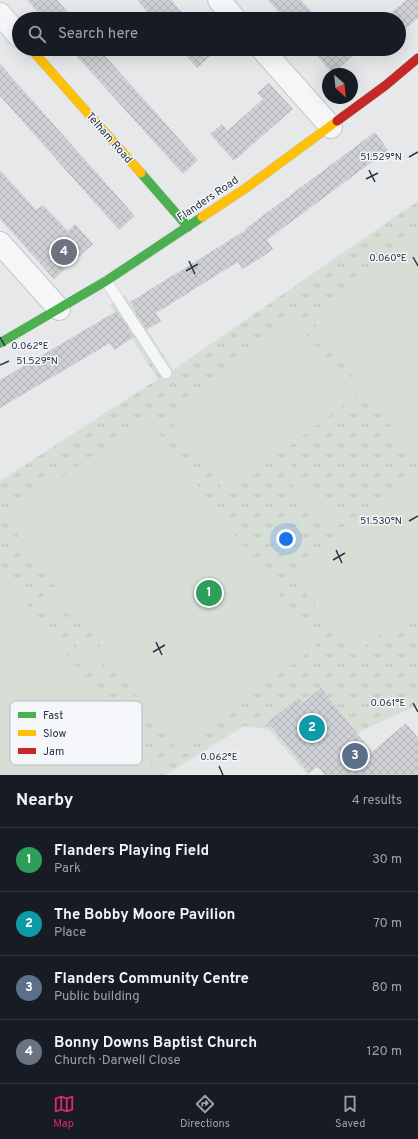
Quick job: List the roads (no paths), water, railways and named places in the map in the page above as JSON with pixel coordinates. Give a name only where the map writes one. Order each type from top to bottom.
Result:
[{"type":"street","points":[[219,0],[230,12]]},
{"type":"street","points":[[0,14],[12,28]]},
{"type":"street","name":"Telham Road","points":[[37,56],[188,227]]},
{"type":"street","points":[[268,56],[331,127]]},
{"type":"street","name":"Flanders Road","points":[[0,343],[106,281],[246,188],[331,127],[386,85],[418,58]]},
{"type":"street","points":[[0,243],[58,309]]},
{"type":"lane","points":[[106,281],[166,373]]},
{"type":"place","name":"Bonny Downs Baptist Church","points":[[64,252]]},
{"type":"place","name":"Flanders Playing Field","points":[[209,593]]},
{"type":"place","name":"The Bobby Moore Pavilion","points":[[312,728]]},
{"type":"place","name":"Flanders Community Centre","points":[[355,756]]}]
